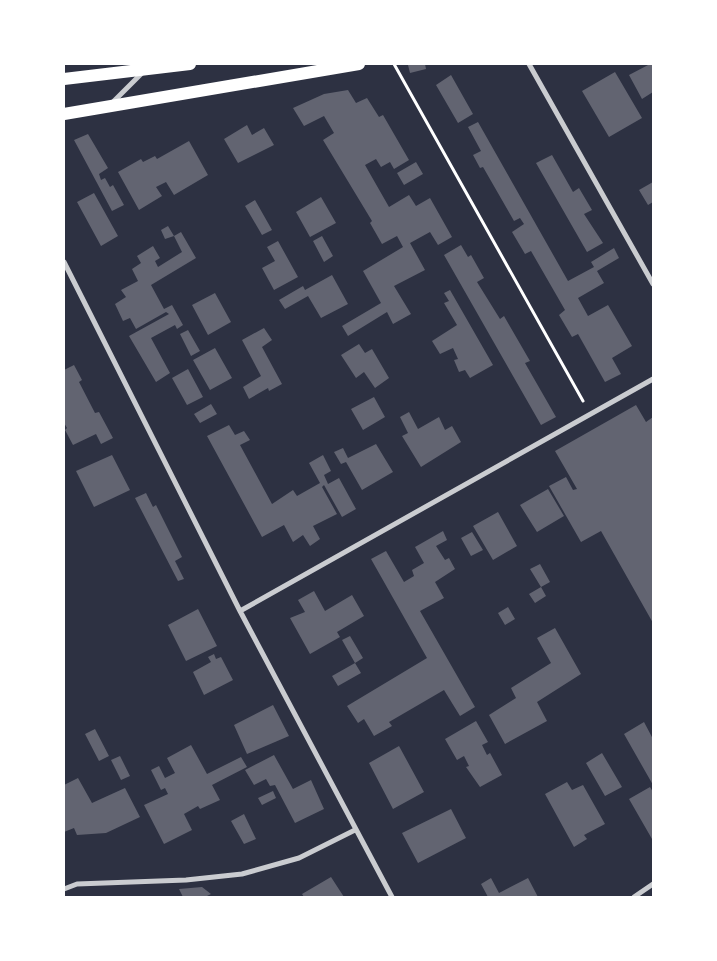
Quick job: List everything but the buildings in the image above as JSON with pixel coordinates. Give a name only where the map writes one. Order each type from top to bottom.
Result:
[{"type":"main road","points":[[64,79],[147,67],[190,64]]},
{"type":"main road","points":[[64,114],[358,64]]},
{"type":"street","points":[[529,64],[653,284]]},
{"type":"street","points":[[109,106],[147,67]]},
{"type":"street","points":[[64,262],[240,611],[392,897]]},
{"type":"street","points":[[240,611],[653,379]]},
{"type":"street","points":[[64,889],[77,884],[186,880],[242,874],[299,858],[355,830]]},
{"type":"street","points":[[634,897],[653,884]]},
{"type":"path","points":[[394,64],[590,414]]}]
